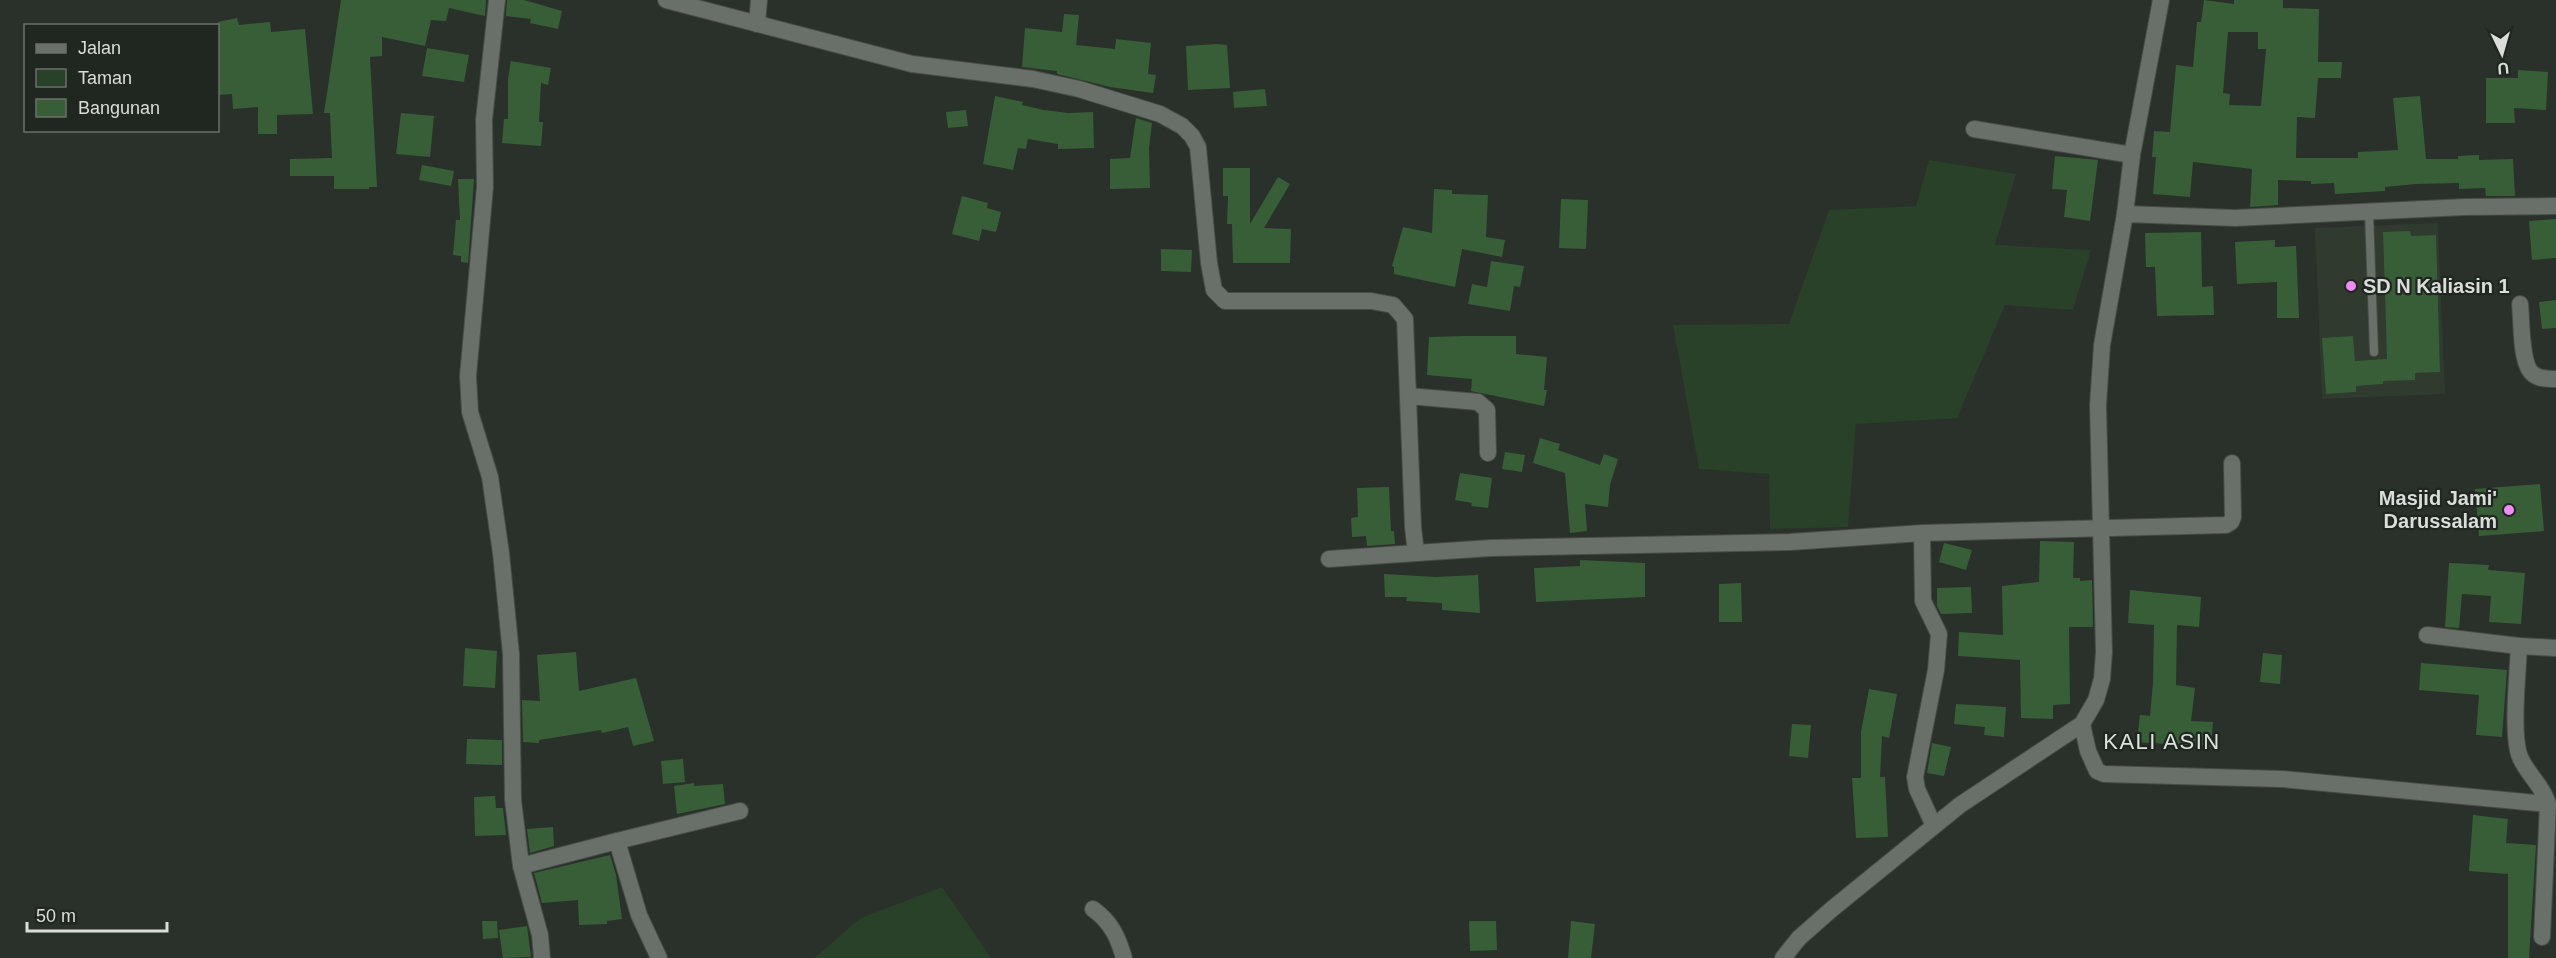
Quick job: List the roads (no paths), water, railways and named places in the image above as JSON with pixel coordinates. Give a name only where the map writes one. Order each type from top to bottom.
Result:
[{"type":"street","points":[[497,0],[484,120],[485,187],[468,376],[470,412],[490,477],[501,552],[511,654],[513,800],[521,866],[540,935],[542,958]]},
{"type":"street","points":[[666,0],[912,64],[1022,77],[1079,89],[1160,114],[1182,126],[1192,136],[1198,147],[1209,263],[1214,290],[1225,301],[1371,301],[1393,305],[1405,319],[1416,553]]},
{"type":"street","points":[[757,24],[759,0]]},
{"type":"street","points":[[1783,958],[1799,938],[1832,909],[1960,805],[2082,724],[2096,700],[2102,679],[2104,652],[2099,528],[2098,405],[2102,345],[2132,155],[2160,0]]},
{"type":"street","points":[[1974,129],[2132,155]]},
{"type":"street","points":[[2124,214],[2235,218],[2465,207],[2556,206]]},
{"type":"street","points":[[2520,304],[2524,358],[2530,372],[2539,378],[2556,379]]},
{"type":"street","points":[[1408,396],[1478,402],[1487,410],[1488,453]]},
{"type":"street","points":[[1329,559],[1480,549],[1790,542],[1922,533],[2228,524],[2233,517],[2232,463]]},
{"type":"street","points":[[1922,533],[1923,601],[1939,634],[1936,670],[1915,777],[1924,808],[1934,826]]},
{"type":"street","points":[[2427,635],[2556,648]]},
{"type":"street","points":[[2519,646],[2516,740],[2519,754],[2529,774],[2546,796],[2548,804],[2542,937]]},
{"type":"street","points":[[2082,724],[2092,762],[2097,771],[2104,774],[2282,779],[2548,804]]},
{"type":"street","points":[[521,866],[616,840],[740,811]]},
{"type":"street","points":[[616,840],[643,925],[659,958]]},
{"type":"street","points":[[1093,909],[1103,916],[1118,935],[1124,958]]},
{"type":"lane","points":[[2369,213],[2374,352]]},
{"type":"place","name":"SD N Kaliasin 1","points":[[2351,286]]},
{"type":"place","name":"Masjid Jami' Darussalam","points":[[2509,510]]},
{"type":"district","name":"KALI ASIN","points":[[2162,741]]}]
